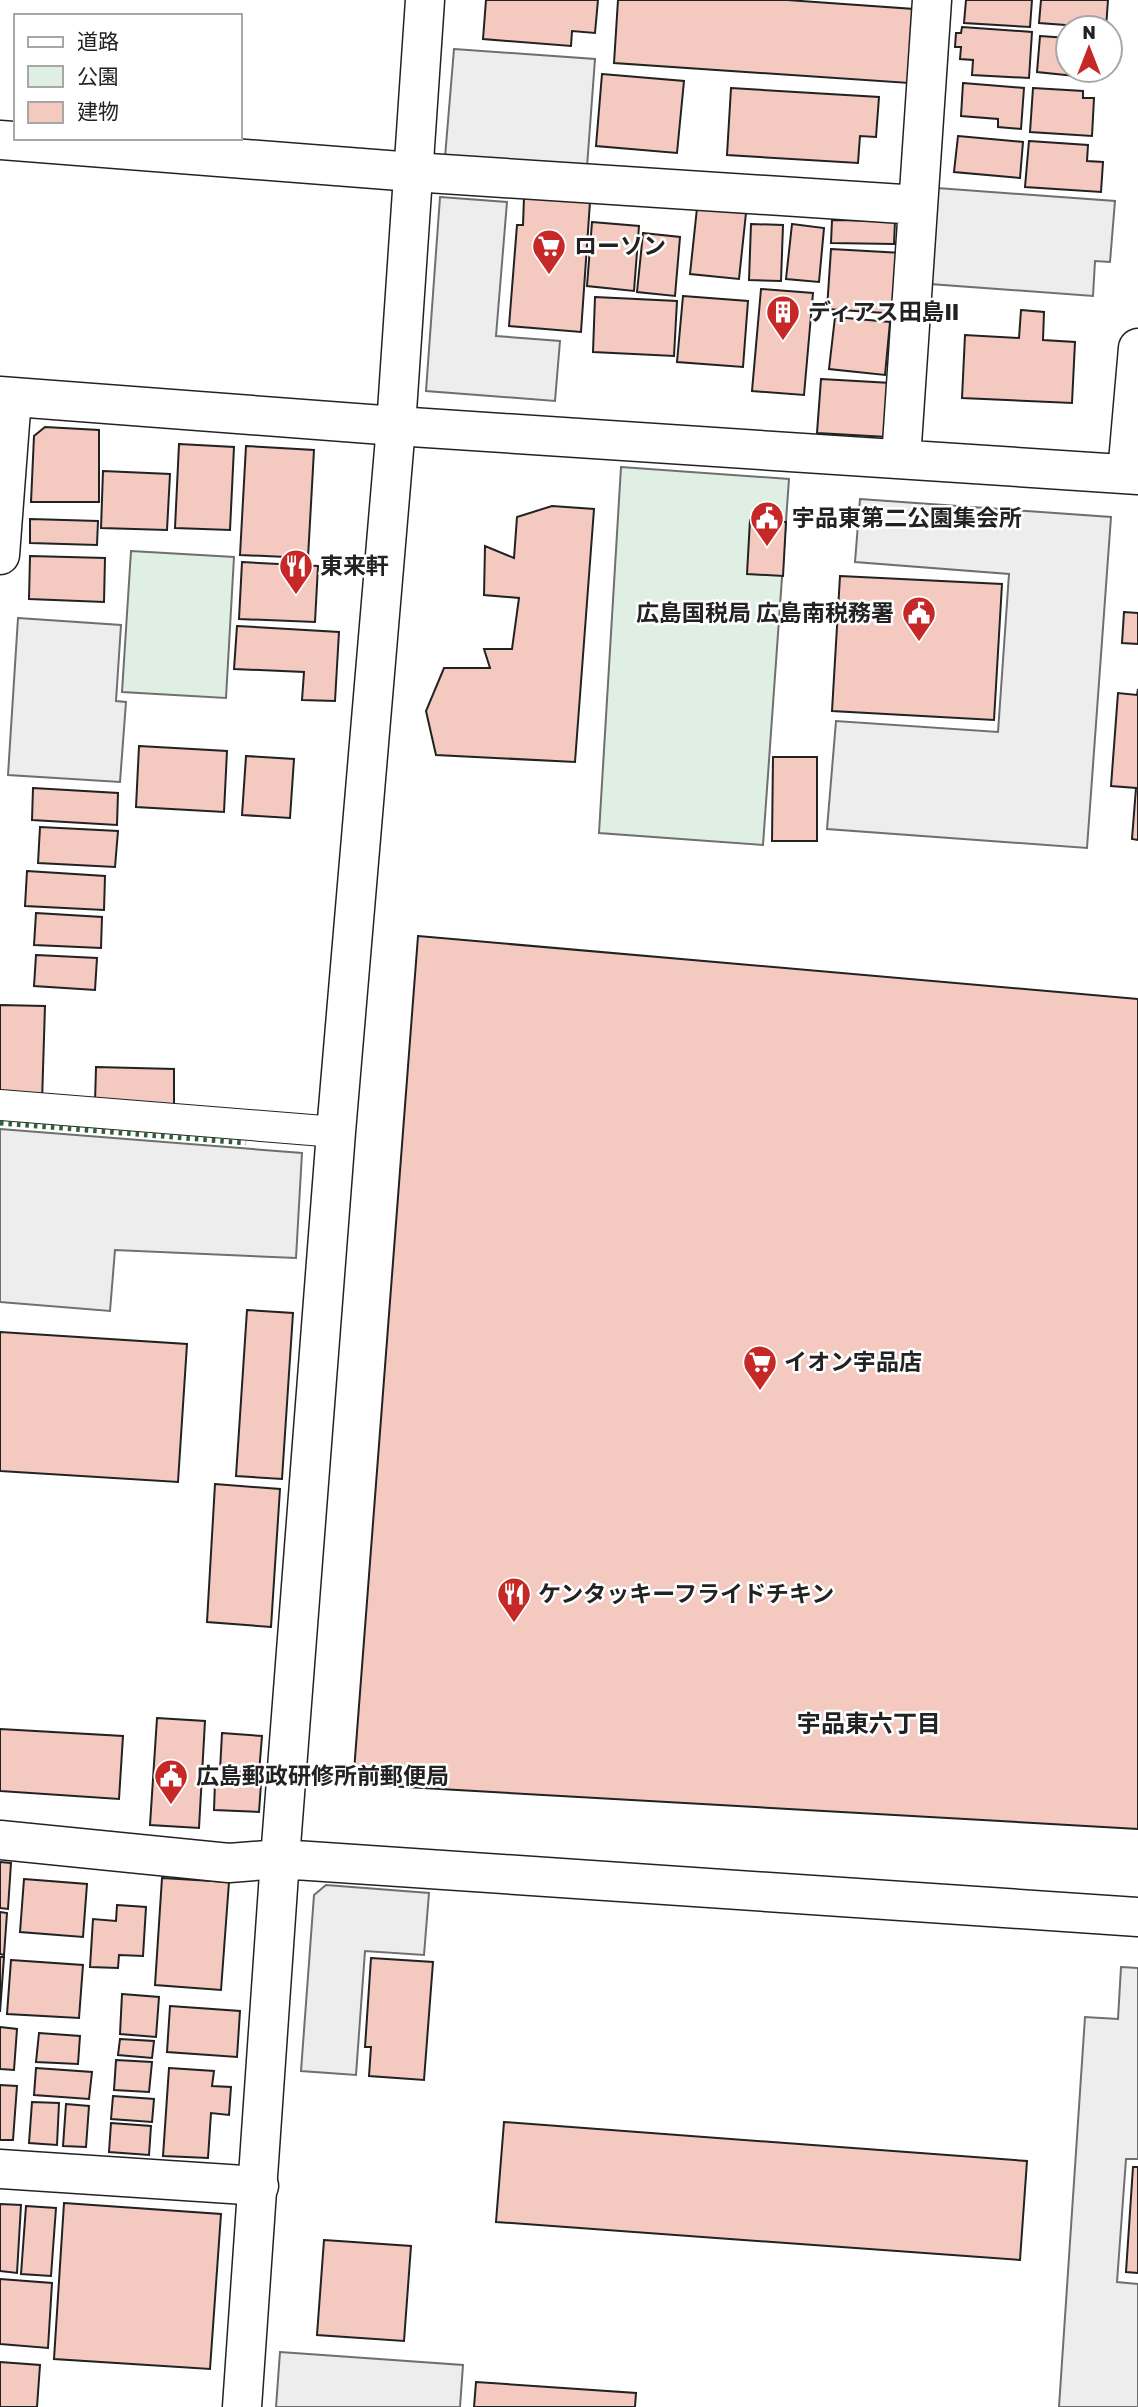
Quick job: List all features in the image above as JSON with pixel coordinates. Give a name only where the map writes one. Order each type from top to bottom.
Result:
[{"type":"street","points":[[242,2407],[280,1859],[336,1132],[396,426],[425,0]]},
{"type":"street","points":[[901,459],[932,0]]},
{"type":"street","points":[[0,140],[413,172],[918,205]]},
{"type":"street","points":[[0,555],[6,396],[396,426],[1132,474],[1138,348]]},
{"type":"street","points":[[0,1105],[336,1132]]},
{"type":"street","points":[[0,1840],[229,1863],[280,1859],[1138,1917]]},
{"type":"street","points":[[0,2169],[259,2186]]},
{"type":"green space","points":[[621,467],[789,479],[763,845],[599,833]]},
{"type":"green space","points":[[131,551],[234,557],[226,698],[122,692]]},
{"type":"shaded area","points":[[454,49],[595,59],[587,167],[445,157]]},
{"type":"shaded area","points":[[937,188],[1115,201],[1110,262],[1095,261],[1093,296],[930,284]]},
{"type":"shaded area","points":[[440,197],[507,202],[496,336],[560,341],[555,401],[426,391]]},
{"type":"shaded area","points":[[860,499],[1111,517],[1087,848],[827,829],[836,721],[998,732],[1009,574],[855,562]]},
{"type":"shaded area","points":[[18,618],[121,625],[116,701],[126,702],[120,782],[8,775]]},
{"type":"shaded area","points":[[0,1129],[302,1153],[296,1258],[115,1250],[110,1311],[0,1302]]},
{"type":"shaded area","points":[[326,1885],[429,1893],[424,1955],[365,1951],[356,2075],[301,2071],[314,1895]]},
{"type":"shaded area","points":[[1121,1967],[1138,1968],[1138,2159],[1126,2159],[1117,2282],[1138,2284],[1138,2407],[1059,2407],[1085,2017],[1118,2019]]},
{"type":"shaded area","points":[[280,2352],[463,2365],[460,2407],[276,2407]]},
{"type":"building","points":[[486,0],[598,0],[595,33],[572,31],[571,46],[483,39]]},
{"type":"building","points":[[618,0],[787,0],[914,9],[909,83],[614,63]]},
{"type":"building","points":[[966,0],[1032,0],[1030,27],[964,23]]},
{"type":"building","points":[[1041,0],[1108,0],[1107,14],[1054,14],[1054,24],[1039,23]]},
{"type":"building","points":[[962,27],[1032,32],[1029,78],[972,75],[973,60],[960,59],[961,47],[955,47],[956,33],[961,33]]},
{"type":"building","points":[[1040,36],[1054,37],[1054,74],[1037,72]]},
{"type":"building","points":[[602,74],[684,81],[677,153],[596,146]]},
{"type":"building","points":[[963,83],[1024,88],[1021,129],[998,127],[998,119],[961,116]]},
{"type":"building","points":[[731,88],[879,97],[876,137],[860,136],[858,163],[727,155]]},
{"type":"building","points":[[1033,88],[1083,91],[1083,98],[1094,98],[1092,136],[1030,132]]},
{"type":"building","points":[[958,136],[1023,142],[1020,178],[954,172]]},
{"type":"building","points":[[1029,141],[1088,145],[1087,161],[1103,162],[1101,192],[1025,187]]},
{"type":"building","name":"ローソン","points":[[524,197],[590,202],[581,332],[509,326],[517,225],[523,225]]},
{"type":"building","points":[[697,208],[746,213],[739,279],[690,274]]},
{"type":"building","points":[[832,220],[895,221],[894,244],[831,243]]},
{"type":"building","points":[[592,222],[639,226],[634,291],[587,286]]},
{"type":"building","points":[[751,224],[783,225],[781,281],[749,280]]},
{"type":"building","points":[[792,224],[824,228],[819,282],[786,279]]},
{"type":"building","points":[[643,233],[680,237],[675,296],[637,292]]},
{"type":"building","points":[[831,249],[902,253],[899,314],[827,309]]},
{"type":"building","name":"ディアス田島II","points":[[761,289],[813,293],[804,395],[752,391]]},
{"type":"building","points":[[683,296],[748,301],[743,367],[677,362]]},
{"type":"building","points":[[595,297],[677,301],[674,356],[593,352]]},
{"type":"building","points":[[1021,310],[1044,312],[1043,340],[1075,342],[1072,403],[962,398],[965,335],[1019,338]]},
{"type":"building","points":[[835,317],[890,322],[885,375],[829,369]]},
{"type":"building","points":[[821,379],[891,383],[887,437],[817,433]]},
{"type":"building","points":[[45,427],[99,430],[99,502],[31,502],[34,436]]},
{"type":"building","points":[[179,444],[234,447],[230,530],[175,528]]},
{"type":"building","points":[[246,446],[314,450],[308,558],[240,555]]},
{"type":"building","points":[[103,471],[170,474],[167,530],[101,528]]},
{"type":"building","points":[[552,506],[594,509],[575,762],[436,755],[426,711],[444,668],[490,668],[484,649],[512,649],[519,598],[484,595],[485,546],[514,558],[517,517]]},
{"type":"building","points":[[30,519],[98,521],[97,545],[30,543]]},
{"type":"building","name":"宇品東第二公園集会所","points":[[750,520],[786,522],[783,576],[747,574]]},
{"type":"building","points":[[30,556],[105,558],[104,602],[29,599]]},
{"type":"building","points":[[242,562],[318,566],[315,622],[239,619]]},
{"type":"building","points":[[840,576],[1002,584],[994,720],[832,711]]},
{"type":"building","points":[[1124,612],[1138,613],[1138,644],[1122,643]]},
{"type":"building","points":[[237,626],[339,632],[335,701],[302,700],[304,672],[234,669]]},
{"type":"building","points":[[1138,689],[1138,840],[1132,839],[1136,788],[1111,786],[1118,693],[1137,695]]},
{"type":"building","points":[[139,746],[227,751],[224,812],[136,807]]},
{"type":"building","points":[[246,756],[294,759],[290,818],[242,815]]},
{"type":"building","points":[[773,757],[817,757],[817,841],[772,841]]},
{"type":"building","points":[[33,788],[118,793],[117,825],[32,820]]},
{"type":"building","points":[[40,827],[118,831],[115,867],[38,863]]},
{"type":"building","points":[[27,871],[105,876],[104,910],[25,906]]},
{"type":"building","points":[[36,913],[102,917],[101,948],[34,945]]},
{"type":"building","name":"イオン宇品店","points":[[418,936],[1138,999],[1138,1829],[353,1784]]},
{"type":"building","points":[[36,955],[97,958],[95,990],[34,986]]},
{"type":"building","points":[[0,1005],[45,1006],[42,1102],[0,1101]]},
{"type":"building","points":[[96,1067],[174,1069],[174,1105],[95,1103]]},
{"type":"building","points":[[247,1310],[293,1313],[282,1479],[236,1476]]},
{"type":"building","points":[[0,1332],[187,1344],[178,1482],[0,1471]]},
{"type":"building","points":[[215,1484],[280,1489],[271,1627],[207,1622]]},
{"type":"building","points":[[157,1718],[205,1721],[199,1828],[150,1825]]},
{"type":"building","points":[[0,1729],[123,1736],[119,1799],[0,1791]]},
{"type":"building","points":[[222,1733],[262,1736],[259,1773],[220,1770]]},
{"type":"building","points":[[215,1782],[261,1784],[259,1812],[214,1810]]},
{"type":"building","points":[[0,1862],[11,1863],[8,1909],[0,1908]]},
{"type":"building","points":[[162,1878],[229,1882],[221,1990],[155,1985]]},
{"type":"building","points":[[24,1879],[87,1884],[83,1937],[20,1932]]},
{"type":"building","points":[[117,1905],[146,1907],[143,1956],[119,1955],[118,1968],[90,1967],[93,1919],[116,1921]]},
{"type":"building","points":[[0,1912],[7,1913],[4,1955],[0,1954]]},
{"type":"building","points":[[0,1957],[4,1957],[0,2012]]},
{"type":"building","points":[[371,1958],[433,1962],[424,2080],[369,2076],[371,2047],[365,2047]]},
{"type":"building","points":[[11,1960],[83,1965],[79,2018],[7,2014]]},
{"type":"building","points":[[122,1994],[159,1997],[156,2037],[120,2034]]},
{"type":"building","points":[[170,2006],[240,2011],[237,2057],[167,2052]]},
{"type":"building","points":[[0,2027],[17,2029],[14,2070],[0,2069]]},
{"type":"building","points":[[39,2033],[80,2036],[78,2064],[36,2062]]},
{"type":"building","points":[[120,2039],[154,2041],[152,2058],[118,2055]]},
{"type":"building","points":[[116,2060],[152,2062],[149,2092],[114,2090]]},
{"type":"building","points":[[36,2068],[92,2072],[89,2099],[34,2095]]},
{"type":"building","points":[[169,2068],[214,2071],[212,2086],[231,2087],[229,2115],[211,2113],[208,2158],[163,2156]]},
{"type":"building","points":[[0,2085],[17,2086],[13,2140],[0,2140]]},
{"type":"building","points":[[113,2096],[154,2099],[152,2122],[111,2119]]},
{"type":"building","points":[[32,2102],[59,2103],[57,2145],[29,2143]]},
{"type":"building","points":[[66,2104],[89,2106],[86,2147],[63,2146]]},
{"type":"building","points":[[504,2122],[1027,2161],[1020,2260],[496,2222]]},
{"type":"building","points":[[111,2123],[151,2126],[149,2155],[109,2152]]},
{"type":"building","points":[[1133,2167],[1138,2167],[1138,2273],[1126,2272]]},
{"type":"building","points":[[64,2203],[221,2214],[210,2369],[54,2359]]},
{"type":"building","points":[[0,2204],[21,2205],[17,2273],[0,2271]]},
{"type":"building","points":[[26,2206],[56,2208],[51,2276],[21,2274]]},
{"type":"building","points":[[324,2240],[411,2246],[404,2341],[317,2335]]},
{"type":"building","points":[[0,2279],[52,2283],[48,2348],[0,2344]]},
{"type":"building","points":[[0,2362],[40,2365],[37,2407],[0,2407]]},
{"type":"building","points":[[476,2382],[636,2393],[635,2407],[474,2407]]},
{"type":"hedge","points":[[0,1123],[246,1143]]},
{"type":"place","name":"ローソン","points":[[549,276]]},
{"type":"place","name":"ディアス田島II","points":[[783,342]]},
{"type":"place","name":"宇品東第二公園集会所","points":[[767,548]]},
{"type":"place","name":"東来軒","points":[[296,596]]},
{"type":"place","name":"広島国税局 広島南税務署","points":[[919,643]]},
{"type":"place","name":"イオン宇品店","points":[[760,1392]]},
{"type":"place","name":"ケンタッキーフライドチキン","points":[[514,1624]]},
{"type":"place","name":"広島郵政研修所前郵便局","points":[[171,1806]]},
{"type":"district","name":"宇品東六丁目","points":[[869,1724]]}]
